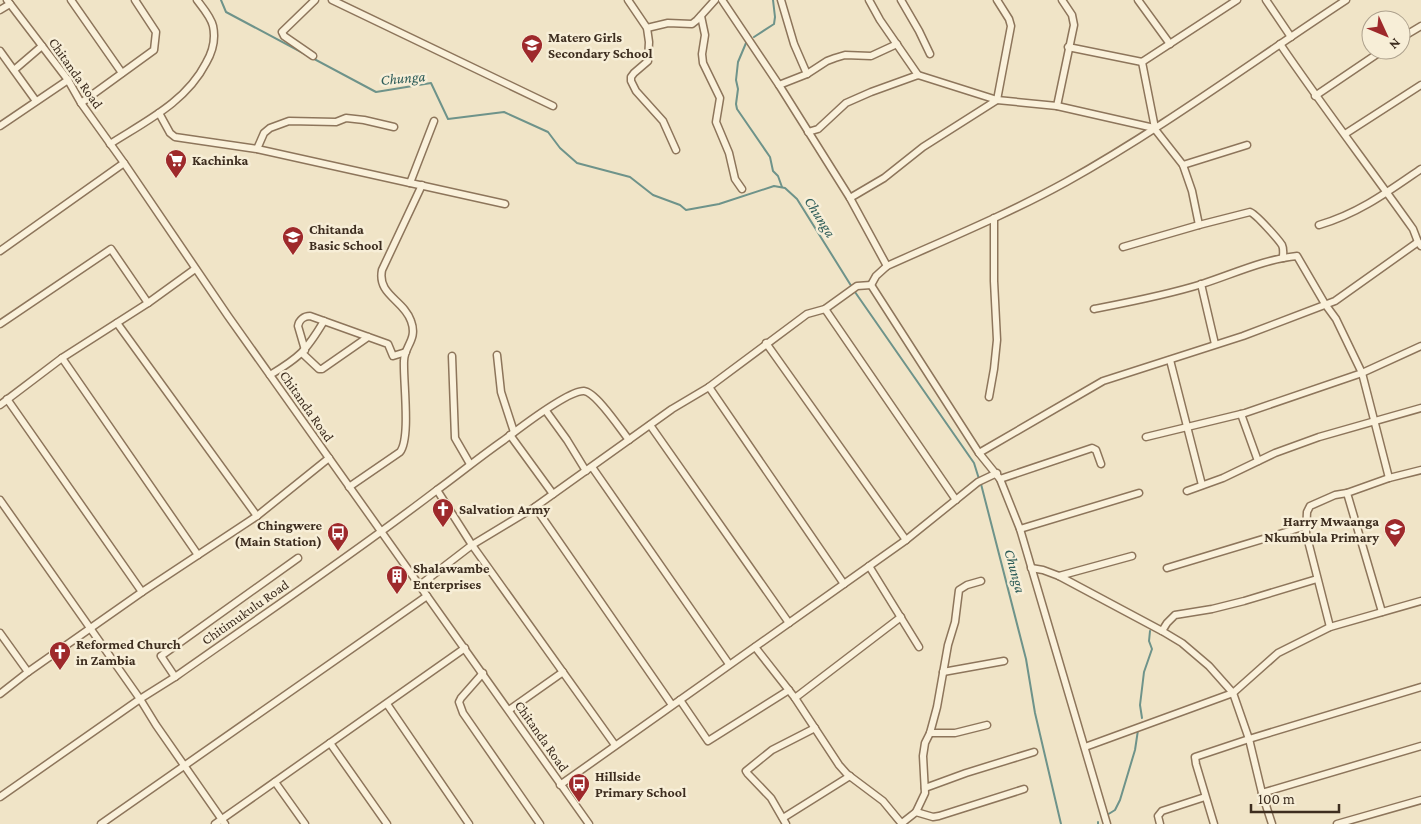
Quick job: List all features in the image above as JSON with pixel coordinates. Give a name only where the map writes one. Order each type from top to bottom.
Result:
[{"type":"street","points":[[72,0],[122,73]]},
{"type":"street","points":[[81,103],[154,50],[156,32],[135,0]]},
{"type":"street","points":[[110,144],[179,98],[198,78],[213,50],[215,42],[212,23],[197,0]]},
{"type":"street","points":[[313,56],[284,36],[282,32],[315,0]]},
{"type":"street","points":[[332,0],[553,106]]},
{"type":"street","points":[[628,0],[647,28],[649,42],[648,61],[634,73],[631,81],[636,92],[663,122],[676,150]]},
{"type":"street","points":[[647,28],[668,23],[692,24],[715,0]]},
{"type":"street","points":[[722,0],[779,85],[850,198],[887,266]]},
{"type":"street","points":[[781,0],[794,44],[806,74]]},
{"type":"street","points":[[869,0],[880,20],[918,75]]},
{"type":"street","points":[[901,0],[920,31],[930,54]]},
{"type":"street","points":[[850,198],[884,178],[923,147],[997,100],[1011,26],[1009,19],[997,0]]},
{"type":"street","points":[[1057,106],[1074,25],[1072,15],[1062,0]]},
{"type":"street","points":[[1138,0],[1170,44]]},
{"type":"street","points":[[1068,47],[1142,62],[1238,0]]},
{"type":"street","points":[[1266,0],[1291,37]]},
{"type":"street","points":[[871,285],[876,276],[887,266],[994,218],[1066,182],[1155,128],[1342,1]]},
{"type":"street","points":[[0,10],[8,2]]},
{"type":"street","name":"Chitanda Road","points":[[8,2],[68,80],[81,103],[195,269],[589,824]]},
{"type":"street","points":[[701,16],[704,35],[703,63],[720,98],[716,122],[729,153],[735,179],[742,189]]},
{"type":"street","points":[[779,85],[806,74],[835,58],[845,55],[870,56],[897,44]]},
{"type":"street","points":[[979,453],[1102,381],[1243,336],[1335,301],[1420,244],[1414,228],[1315,96],[1280,44]]},
{"type":"street","points":[[14,70],[42,46]]},
{"type":"street","points":[[0,51],[36,101]]},
{"type":"street","points":[[1315,96],[1368,60]]},
{"type":"street","points":[[1142,62],[1155,128],[1183,165],[1192,191],[1199,225]]},
{"type":"street","points":[[808,132],[818,128],[846,103],[918,75],[997,100],[1057,106],[1155,128]]},
{"type":"street","points":[[0,126],[68,80]]},
{"type":"street","points":[[1345,134],[1421,84]]},
{"type":"street","points":[[158,113],[170,133],[175,137],[257,149],[505,204]]},
{"type":"street","points":[[257,149],[264,133],[270,128],[289,121],[336,122],[346,118],[394,127]]},
{"type":"street","points":[[410,183],[434,122]]},
{"type":"street","points":[[1183,165],[1247,145]]},
{"type":"street","points":[[0,251],[124,163]]},
{"type":"street","points":[[1319,224],[1337,220],[1363,207],[1421,169]]},
{"type":"street","points":[[349,487],[403,448],[405,418],[404,359],[412,340],[411,321],[386,291],[381,278],[382,270],[422,185]]},
{"type":"street","points":[[1123,247],[1250,212],[1281,244],[1284,250],[1283,258]]},
{"type":"street","points":[[989,397],[997,340],[994,282],[994,218]]},
{"type":"street","points":[[1414,228],[1421,224]]},
{"type":"street","points":[[0,324],[111,249],[148,303]]},
{"type":"street","points":[[1094,309],[1149,298],[1283,258],[1297,256],[1336,318],[1362,373],[1390,478]]},
{"type":"street","points":[[0,405],[62,358],[148,303],[195,269]]},
{"type":"street","points":[[1201,284],[1215,344]]},
{"type":"street","points":[[420,585],[472,545],[535,508],[650,425],[709,387],[766,343],[808,314],[824,309],[857,286],[871,285]]},
{"type":"street","points":[[871,285],[979,453],[998,476],[1020,529],[1107,824]]},
{"type":"street","points":[[824,309],[956,500]]},
{"type":"street","points":[[368,337],[322,369],[319,369],[304,352],[298,323],[306,316],[310,316],[388,344],[393,356],[406,352]]},
{"type":"street","points":[[270,375],[292,362],[304,352],[324,321]]},
{"type":"street","points":[[118,323],[257,516]]},
{"type":"street","points":[[766,343],[906,540]]},
{"type":"street","points":[[1146,437],[1241,414],[1362,373],[1421,346]]},
{"type":"street","points":[[497,355],[501,392],[512,434],[553,494]]},
{"type":"street","points":[[452,356],[455,438],[470,464]]},
{"type":"street","points":[[62,358],[198,555]]},
{"type":"street","points":[[1170,360],[1202,485]]},
{"type":"street","points":[[709,387],[844,584]]},
{"type":"street","name":"Chitimukulu Road","points":[[0,797],[140,699],[175,677],[381,531],[470,464],[562,399],[579,392],[585,391],[590,394],[629,440]]},
{"type":"street","points":[[7,399],[142,592]]},
{"type":"street","points":[[1187,491],[1223,478],[1258,461],[1319,437],[1421,408]]},
{"type":"street","points":[[546,411],[729,664]]},
{"type":"street","points":[[1241,414],[1258,461]]},
{"type":"street","points":[[650,425],[789,623]]},
{"type":"street","points":[[560,785],[906,540],[981,481],[1092,448],[1096,450],[1101,464]]},
{"type":"street","points":[[0,694],[28,672],[142,592],[257,516],[329,458]]},
{"type":"street","points":[[1330,627],[1306,532],[1307,512],[1310,506],[1335,495],[1421,470]]},
{"type":"street","points":[[437,490],[472,545],[615,745]]},
{"type":"street","points":[[1020,529],[1139,493]]},
{"type":"street","points":[[1347,493],[1382,612]]},
{"type":"street","points":[[0,500],[91,628],[223,822]]},
{"type":"street","points":[[535,508],[672,705]]},
{"type":"street","points":[[1167,568],[1306,526]]},
{"type":"street","points":[[1059,576],[1132,556]]},
{"type":"street","points":[[175,677],[161,656],[298,558]]},
{"type":"street","points":[[869,566],[919,646]]},
{"type":"street","points":[[1032,568],[1059,576],[1162,631],[1195,653],[1233,693],[1249,739],[1262,793],[1272,824]]},
{"type":"street","points":[[1162,631],[1175,615],[1244,601],[1317,579]]},
{"type":"street","points":[[755,647],[795,698],[839,765],[850,776],[883,801],[902,824],[916,812],[925,793],[923,770],[925,743],[930,733],[937,707],[951,633],[955,622],[959,590],[967,584],[981,582]]},
{"type":"street","points":[[101,824],[427,596]]},
{"type":"street","points":[[1085,747],[1233,693],[1278,653],[1330,627],[1421,601]]},
{"type":"street","points":[[795,698],[901,617]]},
{"type":"street","points":[[0,633],[28,672]]},
{"type":"street","points":[[215,824],[223,822],[275,782],[465,648]]},
{"type":"street","points":[[943,672],[1004,660]]},
{"type":"street","points":[[509,710],[563,672]]},
{"type":"street","points":[[483,673],[459,702],[463,713],[540,824]]},
{"type":"street","points":[[1214,824],[1195,757],[1421,687]]},
{"type":"street","points":[[680,700],[708,741],[789,690]]},
{"type":"street","points":[[386,704],[469,824]]},
{"type":"street","points":[[930,733],[955,733],[987,725]]},
{"type":"street","points":[[815,728],[772,750],[746,770],[748,774],[771,798],[785,821],[850,776]]},
{"type":"street","points":[[330,743],[387,824]]},
{"type":"street","points":[[1262,793],[1421,746]]},
{"type":"street","points":[[925,788],[1034,752]]},
{"type":"street","points":[[275,782],[305,824]]},
{"type":"street","points":[[916,812],[933,817],[940,816],[1024,789]]},
{"type":"street","points":[[1160,824],[1158,816],[1162,811],[1205,797]]},
{"type":"street","points":[[1337,824],[1421,800]]},
{"type":"waterway","name":"Chunga","points":[[221,0],[226,12],[376,92],[431,83],[448,119],[504,112],[548,132],[560,148],[577,163],[630,177],[653,195],[680,205],[686,210],[719,204],[774,186],[785,188],[797,199],[855,292],[974,463],[979,479]]},
{"type":"waterway","points":[[754,37],[774,24],[773,0]]},
{"type":"waterway","points":[[746,43],[738,62],[736,80],[738,89],[737,109],[770,157],[773,171],[778,176],[782,187]]},
{"type":"waterway","name":"Chunga","points":[[981,484],[1026,659],[1035,713],[1061,824]]},
{"type":"waterway","points":[[1142,718],[1140,705],[1144,672],[1152,649],[1149,641],[1150,631]]},
{"type":"waterway","points":[[1107,815],[1115,810],[1120,800],[1135,750],[1138,730]]},
{"type":"place","name":"Matero Girls Secondary School","points":[[532,64]]},
{"type":"place","name":"Kachinka","points":[[176,179]]},
{"type":"place","name":"Chitanda Basic School","points":[[293,256]]},
{"type":"place","name":"Salvation Army","points":[[443,528]]},
{"type":"place","name":"Harry Mwaanga Nkumbula Primary","points":[[1395,548]]},
{"type":"place","name":"Chingwere (Main Station)","points":[[338,552]]},
{"type":"place","name":"Shalawambe Enterprises","points":[[397,595]]},
{"type":"place","name":"Reformed Church in Zambia","points":[[60,671]]},
{"type":"place","name":"Hillside Primary School","points":[[579,803]]}]
